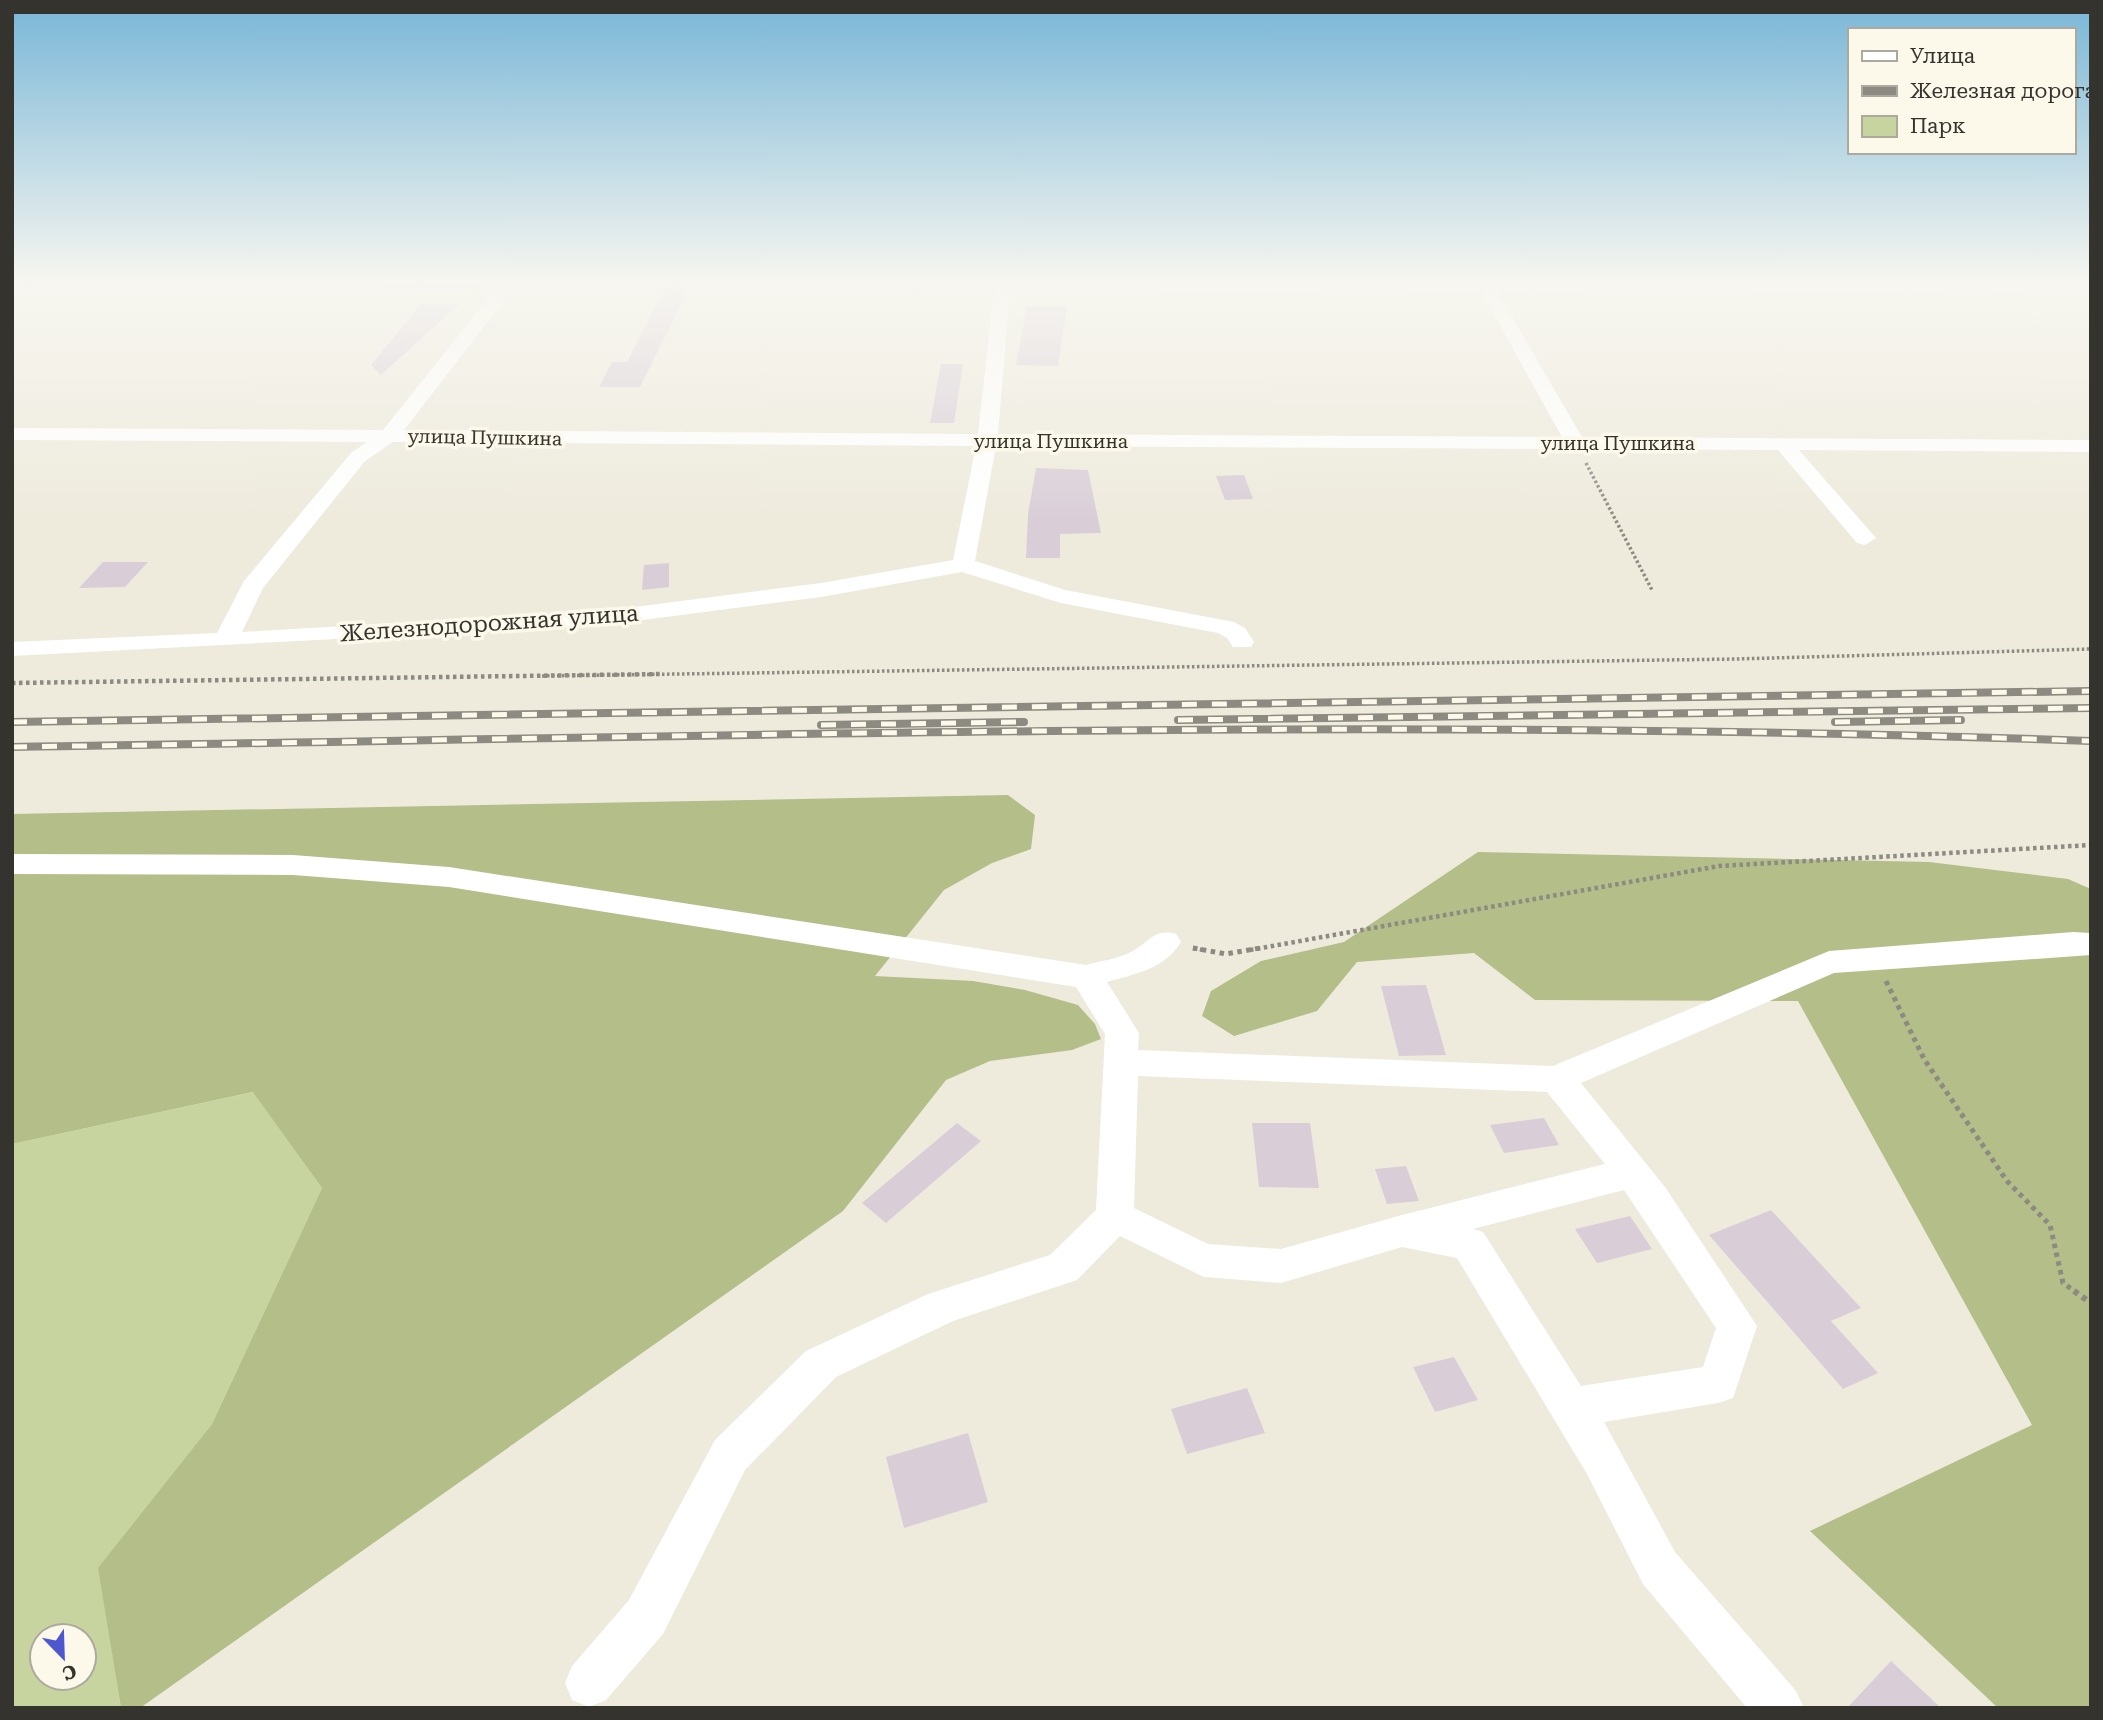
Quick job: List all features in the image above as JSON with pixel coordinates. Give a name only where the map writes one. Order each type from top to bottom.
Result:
[{"type":"street","points":[[226,640],[253,586],[358,457],[389,436],[449,360]]},
{"type":"street","points":[[995,360],[987,441],[963,565],[1061,596],[1226,627],[1236,633],[1242,642]]},
{"type":"street","points":[[1528,360],[1575,443]]},
{"type":"street","name":"улица Пушкина","points":[[12,434],[2091,446]]},
{"type":"street","points":[[1783,444],[1865,538]]},
{"type":"street","name":"Железнодорожная улица","points":[[12,649],[226,640],[604,618],[821,590],[963,565]]},
{"type":"street","points":[[12,864],[293,865],[449,877],[1086,977],[1143,960],[1165,942]]},
{"type":"street","points":[[1121,1062],[1556,1079],[1829,962],[2074,943],[2091,944]]},
{"type":"street","points":[[589,1683],[646,1617],[730,1455],[821,1364],[942,1307],[1063,1268],[1115,1216],[1122,1034],[1086,977]]},
{"type":"street","points":[[1556,1079],[1596,1123],[1630,1173],[1672,1222],[1737,1326],[1718,1384],[1570,1408]]},
{"type":"street","points":[[1115,1216],[1205,1259],[1281,1266],[1402,1231],[1630,1173]]},
{"type":"street","points":[[1402,1231],[1469,1244],[1602,1459],[1659,1569],[1779,1708]]},
{"type":"path","points":[[1575,443],[1652,590]]},
{"type":"path","points":[[12,683],[1736,659],[2091,649]]},
{"type":"path","points":[[1165,942],[1226,954],[1719,866],[2091,845]]},
{"type":"path","points":[[1875,959],[1924,1059],[2007,1181],[2050,1224],[2063,1283],[2091,1303]]},
{"type":"green space","points":[[1008,795],[1035,815],[1031,849],[992,863],[944,890],[875,976],[973,981],[1025,990],[1078,1005],[1095,1024],[1101,1039],[1072,1050],[990,1061],[946,1080],[843,1211],[140,1708],[121,1708],[98,1568],[212,1424],[322,1188],[253,1092],[12,1144],[12,814]]},
{"type":"green space","points":[[1478,852],[1929,862],[2068,879],[2091,889],[2091,1708],[1998,1708],[1810,1531],[2032,1425],[1798,1001],[1535,1000],[1474,953],[1357,962],[1317,1011],[1234,1036],[1202,1016],[1211,991],[1261,961],[1344,942]]},
{"type":"green space","points":[[254,1092],[322,1188],[212,1424],[99,1568],[121,1708],[12,1708],[12,1144]]},
{"type":"building","points":[[375,360],[397,360],[381,375],[371,365]]},
{"type":"building","points":[[653,360],[640,387],[599,387],[612,362]]},
{"type":"building","points":[[1017,360],[1059,360],[1058,366],[1016,365]]},
{"type":"building","points":[[941,364],[963,364],[954,423],[930,423]]},
{"type":"building","points":[[1036,468],[1088,470],[1101,533],[1060,534],[1060,558],[1026,558],[1028,514]]},
{"type":"building","points":[[1244,475],[1253,499],[1225,500],[1216,476]]},
{"type":"building","points":[[103,562],[148,562],[125,587],[79,588]]},
{"type":"building","points":[[669,563],[669,587],[642,590],[644,565]]},
{"type":"building","points":[[1426,985],[1446,1055],[1399,1056],[1381,986]]},
{"type":"building","points":[[1544,1118],[1559,1145],[1504,1153],[1490,1125]]},
{"type":"building","points":[[957,1123],[981,1141],[886,1223],[862,1203]]},
{"type":"building","points":[[1252,1123],[1310,1123],[1319,1188],[1259,1187]]},
{"type":"building","points":[[1406,1166],[1419,1201],[1387,1204],[1375,1169]]},
{"type":"building","points":[[1771,1210],[1861,1308],[1831,1321],[1878,1373],[1843,1389],[1709,1235]]},
{"type":"building","points":[[1630,1216],[1652,1249],[1597,1263],[1575,1229]]},
{"type":"building","points":[[1454,1357],[1478,1400],[1435,1412],[1413,1367]]},
{"type":"building","points":[[1247,1388],[1265,1433],[1187,1454],[1171,1409]]},
{"type":"building","points":[[968,1433],[988,1502],[904,1528],[886,1457]]},
{"type":"building","points":[[1891,1661],[1941,1708],[1847,1708]]},
{"type":"railway","points":[[12,722],[2091,691]]},
{"type":"railway","points":[[1178,720],[2091,708]]},
{"type":"railway","points":[[1835,722],[1961,720]]},
{"type":"railway","points":[[821,725],[1024,722]]},
{"type":"railway","points":[[12,747],[792,734],[1312,729],[1572,730],[2091,741]]}]
